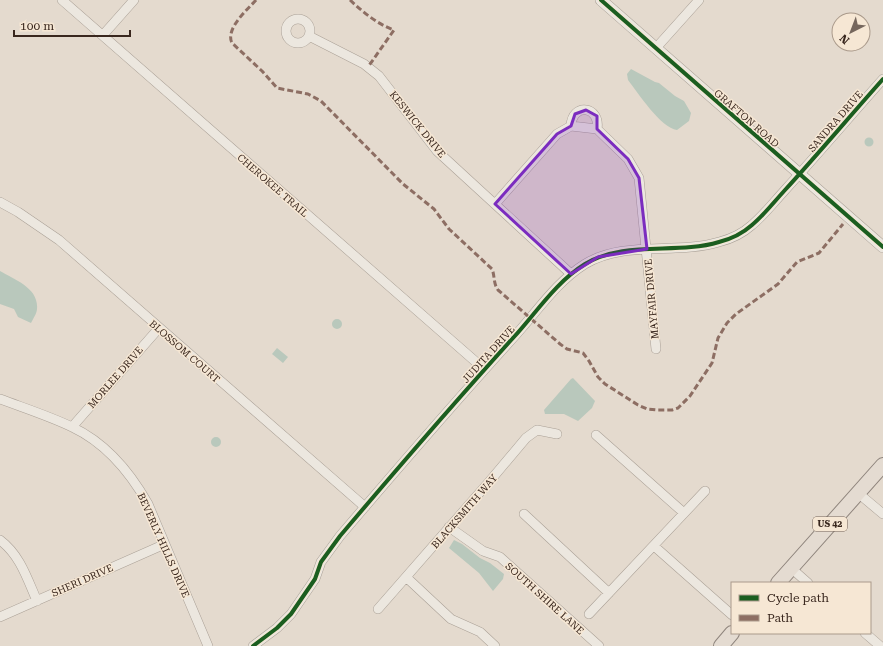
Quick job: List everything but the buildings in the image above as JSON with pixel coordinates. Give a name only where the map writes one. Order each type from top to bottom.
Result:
[{"type":"main road","name":"US 42","points":[[779,582],[883,465]]},
{"type":"main road","points":[[721,646],[731,634]]},
{"type":"street","name":"CHEROKEE TRAIL","points":[[62,0],[484,370]]},
{"type":"street","points":[[103,35],[134,0]]},
{"type":"street","name":"GRAFTON ROAD","points":[[601,0],[883,247]]},
{"type":"street","points":[[656,48],[699,0]]},
{"type":"street","name":"KESWICK DRIVE","points":[[310,36],[364,64],[379,76],[437,151],[571,274]]},
{"type":"street","name":"SANDRA DRIVE","points":[[799,174],[883,79]]},
{"type":"street","points":[[496,204],[557,134],[571,126],[597,129],[598,122],[596,116],[592,112],[580,110],[572,119],[571,126]]},
{"type":"street","name":"MAYFAIR DRIVE","points":[[597,129],[628,159],[639,178],[656,349]]},
{"type":"street","name":"JUDITA DRIVE","points":[[253,646],[277,628],[291,614],[315,579],[322,562],[340,536],[484,370],[571,274],[598,257],[618,252],[700,246],[719,242],[737,235],[751,226],[799,174]]},
{"type":"street","name":"BLOSSOM COURT","points":[[0,202],[24,216],[59,240],[365,507]]},
{"type":"street","name":"MORLEE DRIVE","points":[[72,427],[159,328]]},
{"type":"street","name":"BEVERLY HILLS DRIVE","points":[[0,399],[72,427],[102,446],[127,472],[139,488],[148,504],[208,646]]},
{"type":"street","name":"BLACKSMITH WAY","points":[[378,609],[526,438],[537,430],[558,434]]},
{"type":"street","points":[[596,434],[684,514]]},
{"type":"street","points":[[589,614],[705,491]]},
{"type":"street","points":[[858,493],[883,514]]},
{"type":"street","points":[[524,514],[609,593]]},
{"type":"street","name":"SOUTH SHIRE LANE","points":[[449,527],[484,551],[500,557],[599,646]]},
{"type":"street","points":[[0,540],[14,553],[21,564],[37,601]]},
{"type":"street","name":"SHERI DRIVE","points":[[0,617],[165,544]]},
{"type":"street","points":[[654,546],[731,614]]},
{"type":"street","points":[[792,568],[807,582]]},
{"type":"street","points":[[406,577],[451,619],[480,632],[495,646]]},
{"type":"street","points":[[866,634],[880,646]]},
{"type":"highlighted area","points":[[586,110],[597,116],[597,129],[628,159],[639,178],[647,249],[598,257],[571,274],[495,204],[557,134],[571,126],[575,114]]},
{"type":"shaded area","points":[[631,69],[659,83],[675,96],[684,101],[691,113],[689,121],[677,130],[671,128],[657,117],[628,80],[627,74]]},
{"type":"shaded area","points":[[867,138],[871,138],[873,142],[871,146],[867,146],[865,144],[865,140]]},
{"type":"shaded area","points":[[0,271],[19,281],[34,295],[37,302],[37,311],[31,323],[18,317],[14,309],[0,304]]},
{"type":"shaded area","points":[[335,319],[339,319],[341,320],[341,328],[335,329],[332,326],[332,322]]},
{"type":"shaded area","points":[[277,348],[288,357],[283,363],[272,354]]},
{"type":"shaded area","points":[[573,378],[595,401],[592,408],[578,421],[564,414],[545,414],[544,410]]},
{"type":"shaded area","points":[[214,437],[218,437],[220,438],[220,446],[214,447],[211,444],[211,440]]},
{"type":"shaded area","points":[[454,540],[490,563],[504,574],[503,579],[493,591],[479,573],[449,548]]},
{"type":"marked path","points":[[256,0],[234,26],[231,38],[232,43],[262,71],[277,88],[308,94],[321,101],[403,184],[434,209],[449,229],[492,269],[495,285],[498,290],[560,344],[567,349],[583,353],[598,377],[605,384],[647,409],[672,410],[678,408],[690,396],[712,363],[718,338],[727,323],[736,314],[778,284],[797,262],[819,253],[843,224]]},
{"type":"marked path","points":[[350,0],[376,21],[394,30],[368,67]]},
{"type":"cycle path","points":[[601,0],[883,247]]},
{"type":"cycle path","points":[[253,646],[277,628],[291,614],[315,579],[321,562],[340,536],[547,298],[565,280],[585,264],[600,257],[617,252],[703,246],[728,239],[745,231],[769,208],[810,163],[883,79]]}]
